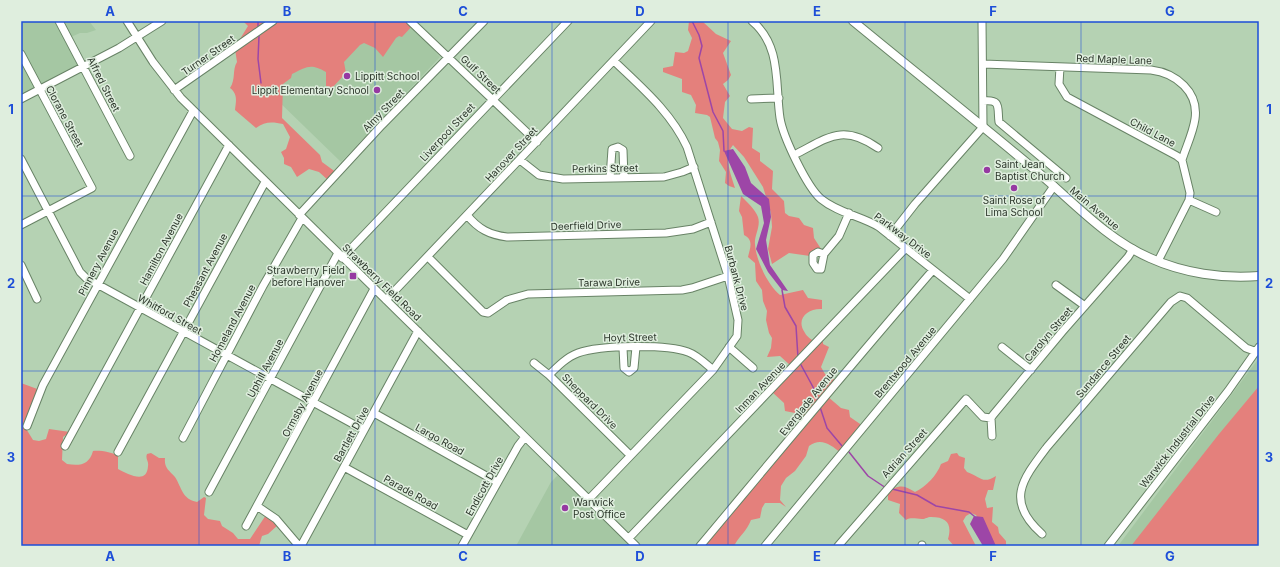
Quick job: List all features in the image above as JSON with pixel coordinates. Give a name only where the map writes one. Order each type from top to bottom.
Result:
[{"type":"main road","name":"Main Avenue","points":[[852,21],[1016,154],[1104,230],[1133,249],[1158,261],[1202,273],[1230,276],[1259,276]]},
{"type":"street","name":"Alfred Street","points":[[59,21],[130,156]]},
{"type":"street","name":"Strawberry Field Road","points":[[127,21],[136,37],[174,90],[194,111],[636,546]]},
{"type":"street","points":[[21,99],[120,48],[162,21]]},
{"type":"street","name":"Turner Street","points":[[174,90],[274,21]]},
{"type":"street","name":"Gulf Street","points":[[410,21],[537,142]]},
{"type":"street","name":"Almy Street","points":[[300,216],[484,21]]},
{"type":"street","name":"Liverpool Street","points":[[340,256],[568,21]]},
{"type":"street","name":"Hanover Street","points":[[386,300],[614,61],[650,21]]},
{"type":"street","points":[[890,236],[915,204],[983,127],[982,21]]},
{"type":"street","name":"Parkway Drive","points":[[754,22],[764,35],[773,54],[776,67],[779,116],[784,134],[794,155],[818,195],[830,205],[870,221],[970,299]]},
{"type":"street","name":"Clorane Street","points":[[21,54],[92,188],[49,210]]},
{"type":"street","name":"Burbank Drive","points":[[589,499],[713,370],[737,336],[738,320],[728,276],[685,142],[670,118],[614,61]]},
{"type":"street","name":"Red Maple Lane","points":[[983,64],[1155,71],[1166,73],[1180,81],[1191,96],[1195,112],[1193,127],[1182,160]]},
{"type":"street","name":"Child Lane","points":[[1060,67],[1059,84],[1068,97],[1182,160],[1189,188],[1189,200]]},
{"type":"street","points":[[752,99],[779,98]]},
{"type":"street","points":[[983,101],[992,100],[998,104],[999,122],[1066,178]]},
{"type":"street","name":"Pinnery Avenue","points":[[27,426],[44,385],[194,111]]},
{"type":"street","points":[[794,155],[836,134],[843,134],[861,139],[878,148]]},
{"type":"street","points":[[1016,154],[1024,143]]},
{"type":"street","name":"Hamilton Avenue","points":[[65,446],[229,145]]},
{"type":"street","points":[[610,178],[612,150],[618,147],[623,150],[624,178]]},
{"type":"street","name":"Whitford Street","points":[[21,159],[49,210],[80,272],[86,278],[140,309],[364,430]]},
{"type":"street","name":"Perkins Street","points":[[520,160],[538,174],[546,177],[624,178],[670,176],[694,167]]},
{"type":"street","name":"Pheasant Avenue","points":[[118,452],[265,182]]},
{"type":"street","name":"Brentwood Avenue","points":[[765,546],[1011,249],[1030,217],[1054,186]]},
{"type":"street","points":[[1158,261],[1189,200],[1216,212]]},
{"type":"street","points":[[21,225],[49,210]]},
{"type":"street","points":[[824,254],[839,236],[849,213]]},
{"type":"street","name":"Homeland Avenue","points":[[183,438],[300,216]]},
{"type":"street","name":"Deerfield Drive","points":[[467,216],[475,224],[489,233],[507,237],[666,233],[693,229],[711,222]]},
{"type":"street","name":"Inman Avenue","points":[[629,538],[905,249]]},
{"type":"street","name":"Carolyn Street","points":[[991,418],[1084,306],[1128,257],[1133,249]]},
{"type":"street","name":"Uphill Avenue","points":[[210,492],[270,380],[340,256]]},
{"type":"street","name":"Tarawa Drive","points":[[428,256],[483,312],[488,313],[507,300],[528,294],[682,290],[728,276]]},
{"type":"street","points":[[21,265],[37,299]]},
{"type":"street","name":"Everglade Avenue","points":[[700,546],[784,447],[842,375],[933,270]]},
{"type":"street","points":[[1056,285],[1084,306]]},
{"type":"street","name":"Ormsby Avenue","points":[[246,526],[374,289]]},
{"type":"street","name":"Sundance Street","points":[[1042,534],[1026,515],[1019,498],[1020,489],[1029,472],[1046,447],[1172,302],[1180,296],[1187,298],[1246,348],[1258,349]]},
{"type":"street","name":"Bartlett Drive","points":[[300,546],[418,331]]},
{"type":"street","points":[[623,348],[624,368],[629,372],[634,368],[636,347]]},
{"type":"street","name":"Hoyt Street","points":[[549,375],[565,360],[577,353],[593,349],[636,347],[664,347],[680,349],[692,354],[713,370]]},
{"type":"street","points":[[729,347],[753,368]]},
{"type":"street","points":[[1002,347],[1031,370]]},
{"type":"street","name":"Warwick Industrial Drive","points":[[1108,546],[1258,349]]},
{"type":"street","name":"Sheppard Drive","points":[[534,363],[549,375],[630,455]]},
{"type":"street","name":"Adrian Street","points":[[838,546],[966,399],[984,417],[991,418]]},
{"type":"street","name":"Largo Road","points":[[374,413],[497,482]]},
{"type":"street","points":[[991,418],[992,436]]},
{"type":"street","name":"Endicott Drive","points":[[462,546],[497,482],[525,437]]},
{"type":"street","name":"Parade Road","points":[[344,467],[468,535]]},
{"type":"street","points":[[257,506],[276,519],[300,546]]},
{"type":"shaded area","points":[[21,21],[89,21],[96,30],[87,33],[80,33],[71,37],[83,66],[21,99]]},
{"type":"shaded area","points":[[243,21],[409,21],[413,25],[402,37],[399,36],[396,38],[383,57],[375,48],[364,43],[360,45],[344,62],[346,73],[332,88],[326,86],[326,72],[312,67],[305,68],[292,74],[291,78],[283,84],[282,118],[320,155],[322,162],[337,173],[329,181],[319,172],[309,169],[297,177],[291,167],[284,164],[284,158],[281,152],[286,149],[290,137],[283,124],[269,123],[263,124],[256,128],[235,110],[235,95],[233,90],[230,88],[237,62],[235,49],[240,45],[240,39],[248,26]]},
{"type":"shaded area","name":"Lippitt School","points":[[283,21],[407,21],[440,57],[341,162],[273,96]]},
{"type":"shaded area","points":[[689,21],[702,21],[716,34],[731,41],[723,53],[731,75],[723,84],[730,96],[725,102],[723,118],[732,129],[742,131],[749,127],[753,128],[752,148],[760,153],[760,161],[773,171],[772,189],[784,201],[785,213],[789,216],[799,218],[804,225],[813,228],[814,238],[823,252],[817,257],[789,253],[772,264],[768,249],[772,227],[771,213],[763,187],[744,157],[733,145],[730,150],[728,160],[735,188],[725,183],[726,172],[719,161],[720,150],[718,142],[715,138],[710,117],[695,113],[696,105],[691,95],[682,92],[682,79],[663,72],[663,68],[673,66],[675,52],[684,53],[688,51],[692,38],[688,30]]},
{"type":"shaded area","points":[[733,149],[745,167],[751,183],[769,199],[771,217],[766,240],[770,265],[788,291],[782,290],[768,272],[756,249],[764,223],[761,206],[743,194],[724,151]]},
{"type":"shaded area","points":[[741,196],[757,214],[759,224],[755,241],[756,251],[763,272],[771,285],[780,295],[803,290],[808,298],[822,300],[822,309],[812,310],[804,315],[801,323],[802,328],[815,342],[820,339],[823,344],[829,347],[821,367],[825,374],[837,381],[827,396],[841,408],[849,410],[850,417],[863,426],[841,453],[830,445],[822,442],[813,443],[809,446],[806,456],[795,471],[786,478],[781,486],[780,500],[786,507],[780,503],[765,503],[762,508],[760,518],[751,520],[734,546],[701,546],[803,420],[795,413],[785,411],[784,403],[771,391],[791,366],[780,356],[767,357],[771,348],[772,338],[769,333],[766,320],[767,311],[763,301],[762,290],[756,281],[755,263],[748,257],[750,242],[744,235],[742,217],[739,211]]},
{"type":"shaded area","points":[[1259,358],[1259,546],[1118,546]]},
{"type":"shaded area","points":[[21,383],[40,390],[25,427],[33,440],[39,441],[46,439],[49,429],[70,432],[63,437],[62,460],[67,464],[83,464],[89,459],[93,451],[113,453],[118,456],[118,469],[141,477],[147,472],[147,454],[151,453],[159,458],[165,458],[166,467],[175,477],[185,496],[192,501],[197,502],[204,497],[206,498],[204,515],[208,519],[220,521],[222,526],[233,533],[238,539],[250,539],[266,515],[278,525],[268,534],[262,536],[259,546],[21,546]]},
{"type":"shaded area","points":[[1259,386],[1259,546],[1131,546],[1219,434]]},
{"type":"shaded area","points":[[957,453],[959,456],[965,458],[964,468],[967,472],[984,480],[991,479],[996,476],[993,490],[988,490],[985,499],[987,508],[993,507],[992,522],[998,527],[999,533],[1006,541],[1006,546],[995,546],[976,515],[971,513],[966,516],[963,521],[976,546],[954,546],[948,539],[949,526],[945,520],[937,517],[928,517],[923,519],[912,518],[906,520],[899,513],[900,504],[888,500],[888,493],[901,486],[915,492],[919,490],[934,476],[941,464],[948,461],[951,454]]},
{"type":"shaded area","points":[[560,473],[635,546],[516,546],[551,482]]},
{"type":"shaded area","points":[[974,516],[983,517],[996,546],[983,546],[970,524]]},
{"type":"waterway","points":[[258,21],[258,27]]},
{"type":"waterway","points":[[692,21],[699,35],[702,46],[699,58],[713,112],[723,131],[724,151]]},
{"type":"waterway","points":[[259,36],[258,59],[261,83]]},
{"type":"waterway","points":[[782,290],[785,307],[796,326],[798,358]]},
{"type":"waterway","points":[[800,363],[813,387],[818,401]]},
{"type":"waterway","points":[[820,407],[827,428],[842,446]]},
{"type":"waterway","points":[[849,452],[868,476],[886,488]]},
{"type":"waterway","points":[[892,489],[917,495],[936,506],[969,512],[974,516]]},
{"type":"place","name":"Lippitt School","points":[[347,76]]},
{"type":"place","name":"Lippit Elementary School","points":[[377,90]]},
{"type":"place","name":"Saint Jean Baptist Church","points":[[987,170]]},
{"type":"place","name":"Saint Rose of Lima School","points":[[1014,188]]},
{"type":"place","name":"Strawberry Field before Hanover","points":[[353,276]]},
{"type":"place","name":"Warwick Post Office","points":[[565,508]]}]
